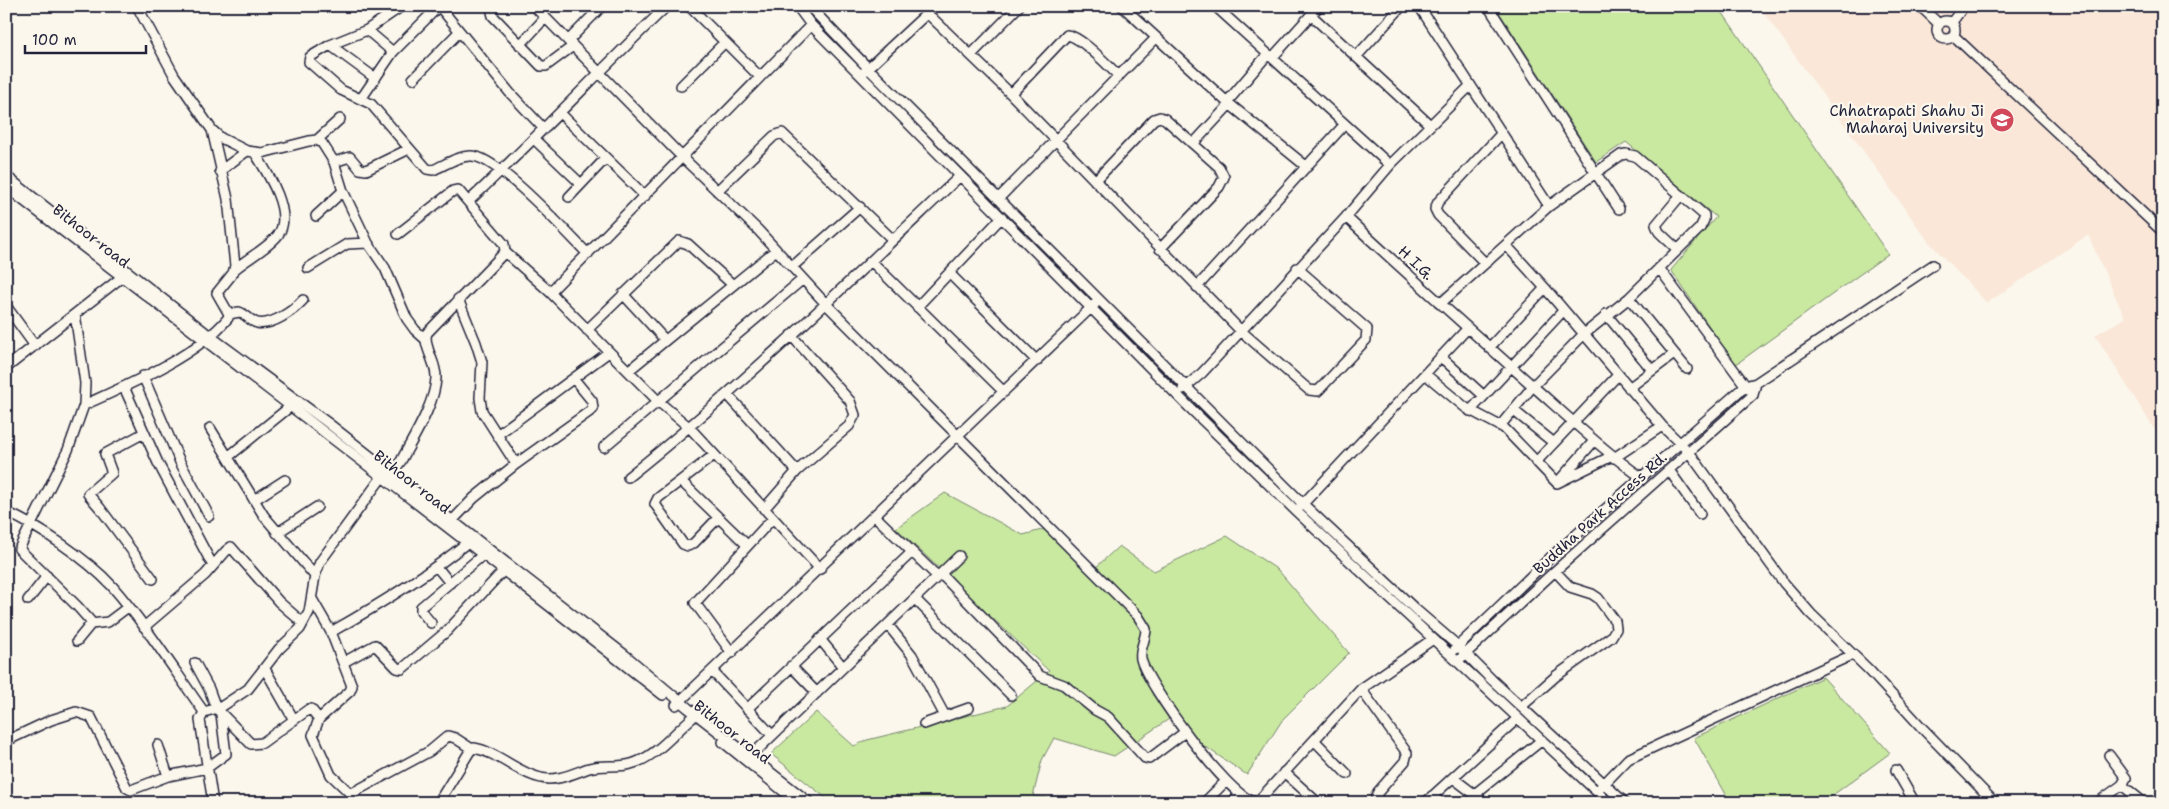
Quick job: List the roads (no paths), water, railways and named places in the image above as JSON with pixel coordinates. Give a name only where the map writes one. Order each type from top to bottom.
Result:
[{"type":"street","points":[[137,6],[174,75],[212,130],[228,143],[251,152],[269,152],[317,140],[340,119]]},
{"type":"street","points":[[402,6],[366,30],[330,45],[310,57],[309,62],[341,90],[375,108],[409,149],[430,170],[462,157],[470,156],[483,159],[502,171],[588,254]]},
{"type":"street","points":[[361,99],[393,52],[439,6],[510,93],[544,129]]},
{"type":"street","points":[[494,6],[492,14],[538,64],[543,67],[570,43],[602,6]]},
{"type":"street","points":[[470,201],[667,6]]},
{"type":"street","points":[[689,6],[760,77]]},
{"type":"street","points":[[797,6],[811,25],[860,75],[1296,511],[1609,803]]},
{"type":"street","points":[[809,6],[868,68],[1303,504],[1415,609],[1466,653],[1521,707],[1625,803]]},
{"type":"street","points":[[860,75],[935,6]]},
{"type":"street","points":[[971,55],[1019,6]]},
{"type":"street","points":[[1122,6],[1229,103],[1307,167]]},
{"type":"street","points":[[1215,6],[1390,165]]},
{"type":"street","points":[[1193,144],[1270,56],[1319,6]]},
{"type":"street","points":[[1356,57],[1402,6]]},
{"type":"street","points":[[1418,6],[1549,206]]},
{"type":"street","points":[[1488,6],[1619,209]]},
{"type":"street","points":[[1920,6],[1938,24]]},
{"type":"street","points":[[1952,22],[1964,6]]},
{"type":"street","points":[[537,7],[545,18],[776,250],[826,304],[1144,623],[1146,635],[1141,656],[1143,664],[1185,732],[1226,781],[1240,794],[1253,802],[1260,799],[1361,689],[1433,639]]},
{"type":"street","points":[[927,13],[1011,94],[1241,331],[1310,390],[1318,391],[1366,340],[1367,329],[1297,268]]},
{"type":"street","points":[[1311,15],[1430,125]]},
{"type":"street","points":[[520,45],[545,18]]},
{"type":"street","points":[[1938,24],[1945,21],[1952,22]]},
{"type":"street","points":[[1938,24],[1937,31],[1940,38],[1947,39],[1953,35],[1955,28],[1952,22]]},
{"type":"street","points":[[550,292],[811,25]]},
{"type":"street","points":[[366,30],[393,52]]},
{"type":"street","points":[[413,78],[459,32]]},
{"type":"street","points":[[1011,94],[1067,35],[1079,40],[1119,76]]},
{"type":"street","points":[[1953,35],[2163,232]]},
{"type":"street","points":[[998,199],[1156,38]]},
{"type":"street","points":[[680,86],[725,42]]},
{"type":"street","points":[[330,45],[375,78]]},
{"type":"street","points":[[1176,393],[1186,386],[1241,331],[1346,217],[1390,165],[1470,86]]},
{"type":"street","points":[[560,113],[645,196]]},
{"type":"street","points":[[1095,181],[1157,117],[1165,118],[1219,166],[1224,174],[1223,180],[1160,249]]},
{"type":"street","points":[[1197,287],[1345,124]]},
{"type":"street","points":[[212,130],[230,209],[235,269],[232,276],[217,292],[229,314]]},
{"type":"street","points":[[717,191],[774,136],[782,133],[894,240]]},
{"type":"street","points":[[1485,263],[1438,215],[1435,208],[1438,202],[1501,134]]},
{"type":"street","points":[[534,139],[581,184]]},
{"type":"street","points":[[204,712],[219,711],[224,705],[243,693],[256,681],[273,656],[303,623],[312,598],[314,576],[327,551],[385,475],[401,462],[435,387],[436,366],[425,339],[409,323],[385,268],[368,243],[343,190],[334,162],[324,146],[317,140]]},
{"type":"street","points":[[334,162],[348,157],[360,169],[366,170],[409,149]]},
{"type":"street","points":[[220,171],[251,152]]},
{"type":"street","points":[[235,269],[275,238],[284,222],[281,206],[251,152]]},
{"type":"street","points":[[1440,304],[1549,206],[1621,155],[1631,154],[1702,213],[1704,218],[1700,228],[1629,298],[1606,314],[1583,334],[1533,386],[1500,426]]},
{"type":"street","points":[[569,197],[606,158]]},
{"type":"street","points":[[6,176],[207,339],[328,423],[385,475],[452,521],[625,656],[678,703],[751,756],[810,803]]},
{"type":"street","points":[[628,477],[690,428],[826,304],[960,176]]},
{"type":"street","name":"Bithoor road","points":[[6,188],[207,339],[291,406],[385,475],[468,542],[678,703],[692,718],[798,803]]},
{"type":"street","points":[[316,216],[343,190]]},
{"type":"street","points":[[398,234],[453,191],[460,191],[504,244],[505,252],[550,292],[659,402],[690,428],[820,569]]},
{"type":"street","points":[[1678,250],[1659,232],[1656,225],[1681,195]]},
{"type":"street","points":[[792,267],[860,207]]},
{"type":"street","name":"H I.G.","points":[[1346,217],[1511,368],[1613,457],[1641,477]]},
{"type":"street","points":[[917,307],[1002,218]]},
{"type":"street","points":[[588,330],[679,241],[688,244],[733,285]]},
{"type":"street","points":[[308,268],[347,244],[368,243]]},
{"type":"street","points":[[1506,245],[1546,288],[1563,311],[1662,426],[1689,452],[1773,569],[1811,614],[1995,803]]},
{"type":"street","points":[[628,371],[776,250]]},
{"type":"street","points":[[425,339],[429,329],[505,252]]},
{"type":"street","points":[[871,261],[1004,392]]},
{"type":"street","name":"Buddha Park Access Rd.","points":[[1449,654],[1551,557],[1745,386],[1756,383],[1933,265]]},
{"type":"street","points":[[1660,268],[1753,395]]},
{"type":"street","points":[[949,273],[1036,361]]},
{"type":"street","points":[[6,368],[122,277]]},
{"type":"street","points":[[604,447],[803,279]]},
{"type":"street","points":[[1489,348],[1546,288]]},
{"type":"street","points":[[624,294],[665,340]]},
{"type":"street","points":[[1629,298],[1687,369]]},
{"type":"street","points":[[458,299],[482,362],[480,398],[482,411],[516,464]]},
{"type":"street","points":[[229,314],[239,312],[254,322],[261,323],[289,313],[303,300]]},
{"type":"street","points":[[678,703],[1099,300]]},
{"type":"street","points":[[6,306],[35,346]]},
{"type":"street","points":[[1470,411],[1563,311]]},
{"type":"street","points":[[75,314],[85,383],[84,405],[68,450],[20,549],[92,624]]},
{"type":"street","points":[[84,405],[124,387],[207,339],[227,319],[229,314]]},
{"type":"street","points":[[1606,314],[1652,370]]},
{"type":"street","points":[[1296,511],[1467,329]]},
{"type":"street","points":[[764,509],[797,471],[849,426],[855,415],[850,401],[791,336]]},
{"type":"street","points":[[498,435],[610,352]]},
{"type":"street","points":[[1629,388],[1674,354]]},
{"type":"street","points":[[1441,357],[1484,396]]},
{"type":"street","points":[[1425,374],[1470,411],[1500,426],[1557,483]]},
{"type":"street","points":[[1536,462],[1618,375]]},
{"type":"street","points":[[143,376],[188,480],[209,516]]},
{"type":"street","points":[[452,521],[474,498],[516,464],[593,408],[592,401],[574,379]]},
{"type":"street","points":[[1753,395],[1756,383]]},
{"type":"street","points":[[124,387],[172,490],[213,566]]},
{"type":"street","points":[[727,394],[797,471]]},
{"type":"street","name":"Buddha Park Access Rd.","points":[[1457,662],[1555,571],[1753,395]]},
{"type":"street","points":[[228,457],[291,406]]},
{"type":"street","points":[[1513,410],[1554,443]]},
{"type":"street","points":[[1557,483],[1613,457],[1662,426]]},
{"type":"street","points":[[210,428],[254,500],[278,534],[314,576]]},
{"type":"street","points":[[144,433],[104,454],[112,473],[88,494],[153,579]]},
{"type":"street","points":[[1557,483],[1594,441]]},
{"type":"street","points":[[714,455],[658,498],[654,504],[682,544],[691,546],[718,518]]},
{"type":"street","points":[[1669,470],[1700,514]]},
{"type":"street","points":[[254,500],[285,480]]},
{"type":"street","points":[[681,481],[747,546]]},
{"type":"street","points":[[278,534],[317,507]]},
{"type":"street","points":[[6,512],[32,524],[96,571],[144,627],[204,712]]},
{"type":"street","points":[[875,516],[1040,676],[1064,685],[1095,710],[1108,717],[1145,758],[1149,759],[1185,732]]},
{"type":"street","points":[[732,653],[695,604],[773,518]]},
{"type":"street","points":[[331,632],[388,600],[438,567],[468,542]]},
{"type":"street","points":[[144,627],[213,566],[228,548],[233,548],[279,602],[303,623]]},
{"type":"street","points":[[747,709],[912,552]]},
{"type":"street","points":[[431,623],[420,608],[484,554]]},
{"type":"street","points":[[751,756],[959,556]]},
{"type":"street","points":[[438,567],[450,583]]},
{"type":"street","points":[[344,662],[375,645],[397,668],[402,668],[447,631],[504,570]]},
{"type":"street","points":[[1521,707],[1556,676],[1610,637],[1616,630],[1615,621],[1598,598],[1592,594],[1570,587],[1555,571]]},
{"type":"street","points":[[28,600],[47,576]]},
{"type":"street","points":[[312,598],[331,632],[352,684],[351,690],[319,719],[313,735],[331,775],[352,799],[430,752],[448,736],[455,738],[472,749],[478,749],[540,778],[557,778],[596,766],[636,763],[656,750],[692,718]]},
{"type":"street","points":[[915,599],[1011,695]]},
{"type":"street","points":[[77,641],[92,624],[108,622],[128,607]]},
{"type":"street","points":[[888,625],[912,655],[945,716]]},
{"type":"street","points":[[820,639],[843,667]]},
{"type":"street","points":[[1597,791],[1628,759],[1852,655]]},
{"type":"street","points":[[6,741],[51,720],[76,712],[91,717],[128,789],[133,790],[168,776],[207,768],[226,754],[219,711],[195,663]]},
{"type":"street","points":[[791,666],[817,693]]},
{"type":"street","points":[[265,668],[294,720]]},
{"type":"street","points":[[712,671],[772,735]]},
{"type":"street","points":[[1361,689],[1407,753],[1405,761],[1378,792],[1376,796],[1380,803]]},
{"type":"street","points":[[219,711],[254,745],[262,743],[310,708],[319,719]]},
{"type":"street","points":[[924,724],[969,708]]},
{"type":"street","points":[[204,712],[200,720],[213,803]]},
{"type":"street","points":[[1429,800],[1518,718]]},
{"type":"street","points":[[1476,793],[1542,740]]},
{"type":"street","points":[[1314,741],[1347,774]]},
{"type":"street","points":[[158,745],[168,776]]},
{"type":"street","points":[[438,803],[472,749]]},
{"type":"street","points":[[2097,803],[2122,785],[2126,778],[2109,755]]},
{"type":"street","points":[[1896,770],[1915,803]]},
{"type":"street","points":[[1284,772],[1318,803]]},
{"type":"street","points":[[1453,778],[1476,793],[1486,803]]},
{"type":"street","points":[[1204,803],[1226,781]]},
{"type":"street","points":[[2122,785],[2144,803]]},
{"type":"street","points":[[1232,803],[1240,794]]},
{"type":"street","points":[[1429,800],[1441,803]]},
{"type":"place","name":"Chhatrapati Shahu Ji Maharaj University","points":[[2002,120]]}]
